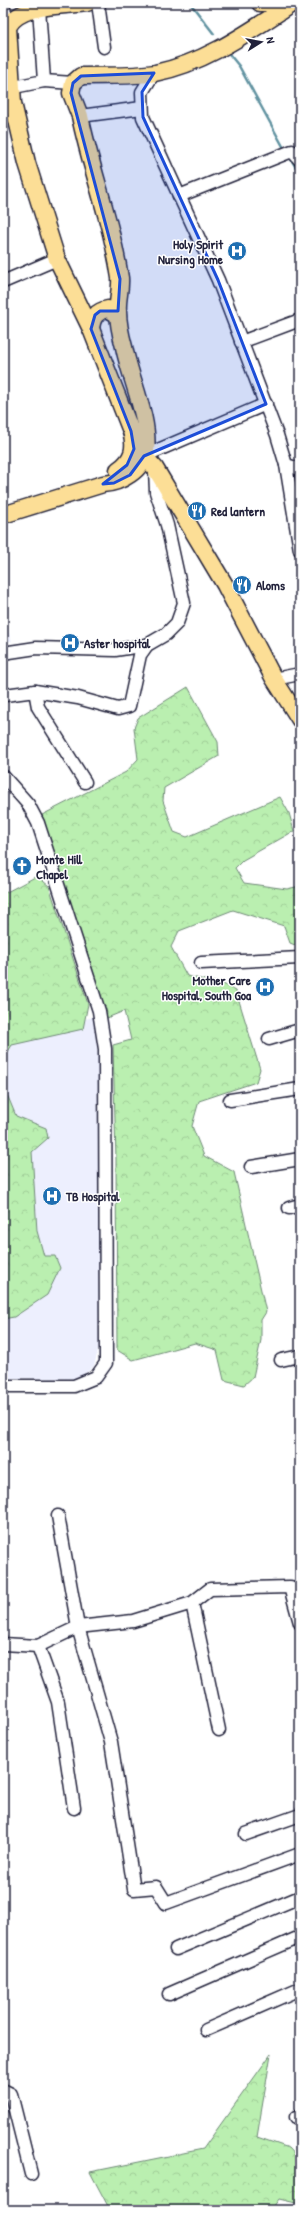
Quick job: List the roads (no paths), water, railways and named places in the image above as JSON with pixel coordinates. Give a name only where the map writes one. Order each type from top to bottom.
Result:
[{"type":"main road","points":[[87,3],[39,8],[15,16],[8,27],[16,119],[27,163],[58,259],[91,329],[133,439],[134,449],[127,465],[111,475],[103,484]]},
{"type":"main road","points":[[259,3],[268,3]]},
{"type":"main road","points":[[3,515],[103,484],[114,483],[130,475],[141,463],[144,456],[146,436],[141,409],[124,347],[118,315],[120,279],[80,116],[71,93],[73,83],[81,76],[154,73],[190,62],[223,48],[293,3]]},
{"type":"main road","points":[[91,329],[95,315],[100,311],[108,309],[118,315]]},
{"type":"main road","points":[[144,456],[155,468],[225,585],[274,679],[300,720]]},
{"type":"street","points":[[3,3],[8,27]]},
{"type":"street","points":[[98,3],[104,47]]},
{"type":"street","points":[[259,3],[261,13],[260,24]]},
{"type":"street","points":[[39,8],[44,81]]},
{"type":"street","points":[[154,73],[142,92],[142,108],[151,136],[218,280],[266,404],[286,465],[300,550]]},
{"type":"street","points":[[12,82],[44,81],[73,83]]},
{"type":"street","points":[[80,116],[142,108]]},
{"type":"street","points":[[178,196],[291,156]]},
{"type":"street","points":[[3,282],[58,259]]},
{"type":"street","points":[[241,342],[300,320]]},
{"type":"street","points":[[144,456],[266,404]]},
{"type":"street","points":[[286,465],[300,469]]},
{"type":"street","points":[[3,653],[36,648],[115,650],[147,645],[166,634],[177,623],[184,603],[167,524],[156,492],[155,468]]},
{"type":"street","points":[[5,694],[35,691],[78,698],[118,710],[129,706],[140,655],[147,645]]},
{"type":"street","points":[[274,679],[300,674]]},
{"type":"street","points":[[35,691],[38,707],[85,782]]},
{"type":"street","points":[[3,776],[28,804],[38,823],[99,1011],[105,1049],[106,1363],[96,1377],[74,1386],[3,1386]]},
{"type":"street","points":[[201,963],[300,958]]},
{"type":"street","points":[[269,1039],[300,1030]]},
{"type":"street","points":[[230,1100],[300,1089]]},
{"type":"street","points":[[251,1167],[300,1159]]},
{"type":"street","points":[[280,1360],[300,1356]]},
{"type":"street","points":[[58,1516],[78,1627],[111,1742],[134,1889],[156,1887],[166,1904],[300,1854]]},
{"type":"street","points":[[3,1644],[38,1646],[78,1627],[134,1621],[192,1603],[210,1589],[295,1585],[300,1623]]},
{"type":"street","points":[[192,1603],[219,1730]]},
{"type":"street","points":[[38,1646],[58,1702],[74,1808]]},
{"type":"street","points":[[246,1834],[300,1815]]},
{"type":"street","points":[[176,1949],[300,1897]]},
{"type":"street","points":[[169,1994],[300,1937]]},
{"type":"street","points":[[206,2030],[300,1989]]},
{"type":"street","points":[[3,2090],[12,2094],[31,2174]]},
{"type":"waterway","points":[[190,3],[214,34]]},
{"type":"waterway","points":[[230,55],[239,66],[285,150]]},
{"type":"waterway","points":[[289,156],[300,174]]},
{"type":"place","name":"Holy Spirit Nursing Home","points":[[237,251]]},
{"type":"place","name":"Red lantern","points":[[197,511]]},
{"type":"place","name":"Aloms","points":[[242,585]]},
{"type":"place","name":"Aster hospital","points":[[70,643]]},
{"type":"place","name":"Monte Hill Chapel","points":[[22,866]]},
{"type":"place","name":"Mother Care Hospital, South Goa","points":[[265,987]]},
{"type":"place","name":"TB Hospital","points":[[52,1196]]}]
